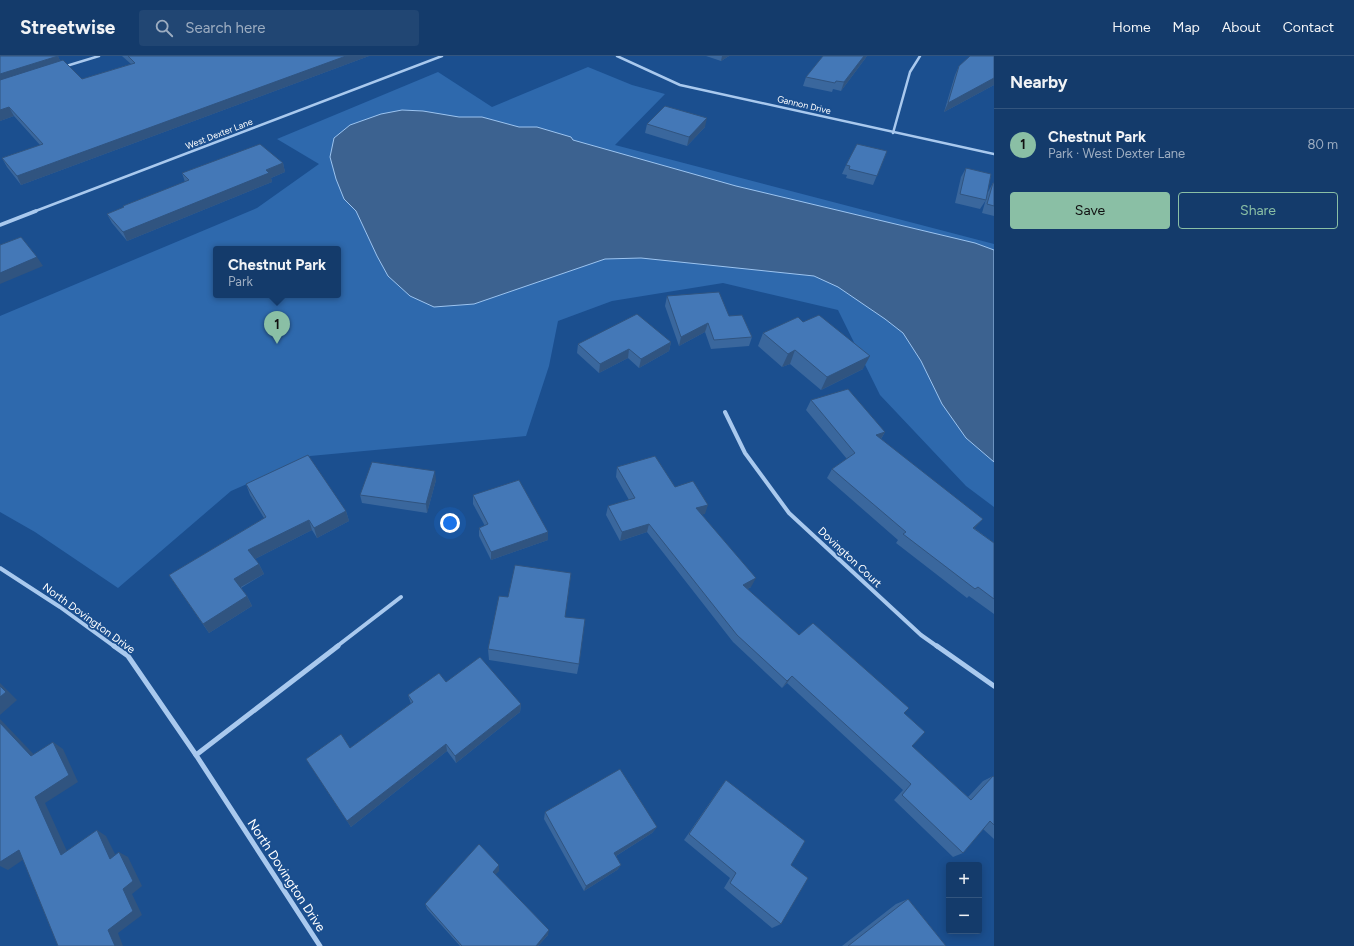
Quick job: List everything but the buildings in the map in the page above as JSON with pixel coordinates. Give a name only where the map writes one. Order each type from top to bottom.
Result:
[{"type":"street","points":[[61,68],[99,56]]},
{"type":"street","name":"West Dexter Lane","points":[[0,225],[442,56]]},
{"type":"street","name":"Gannon Drive","points":[[617,56],[680,84],[994,154]]},
{"type":"street","points":[[893,132],[910,72],[920,56]]},
{"type":"street","name":"Dovington Court","points":[[725,412],[745,453],[789,514],[921,635],[994,686]]},
{"type":"street","name":"North Dovington Drive","points":[[0,568],[60,607],[128,656],[196,755],[320,946]]},
{"type":"street","points":[[196,755],[401,597]]},
{"type":"shaded area","points":[[588,67],[632,85],[665,94],[615,145],[994,244],[994,507],[966,486],[880,395],[838,310],[723,283],[612,301],[558,321],[549,366],[526,436],[310,456],[231,491],[118,588],[35,532],[0,512],[0,316],[257,208],[319,164],[277,139],[438,72],[492,107]]},
{"type":"shaded area","points":[[402,110],[423,111],[459,117],[482,117],[519,127],[537,127],[571,137],[573,140],[736,186],[975,243],[994,250],[994,462],[966,438],[942,404],[921,361],[903,333],[838,287],[814,276],[641,258],[605,259],[474,304],[434,307],[410,296],[388,276],[356,211],[344,199],[336,179],[330,157],[334,138],[350,125],[381,114]]},
{"type":"place","name":"Chestnut Park","points":[[277,344]]}]
